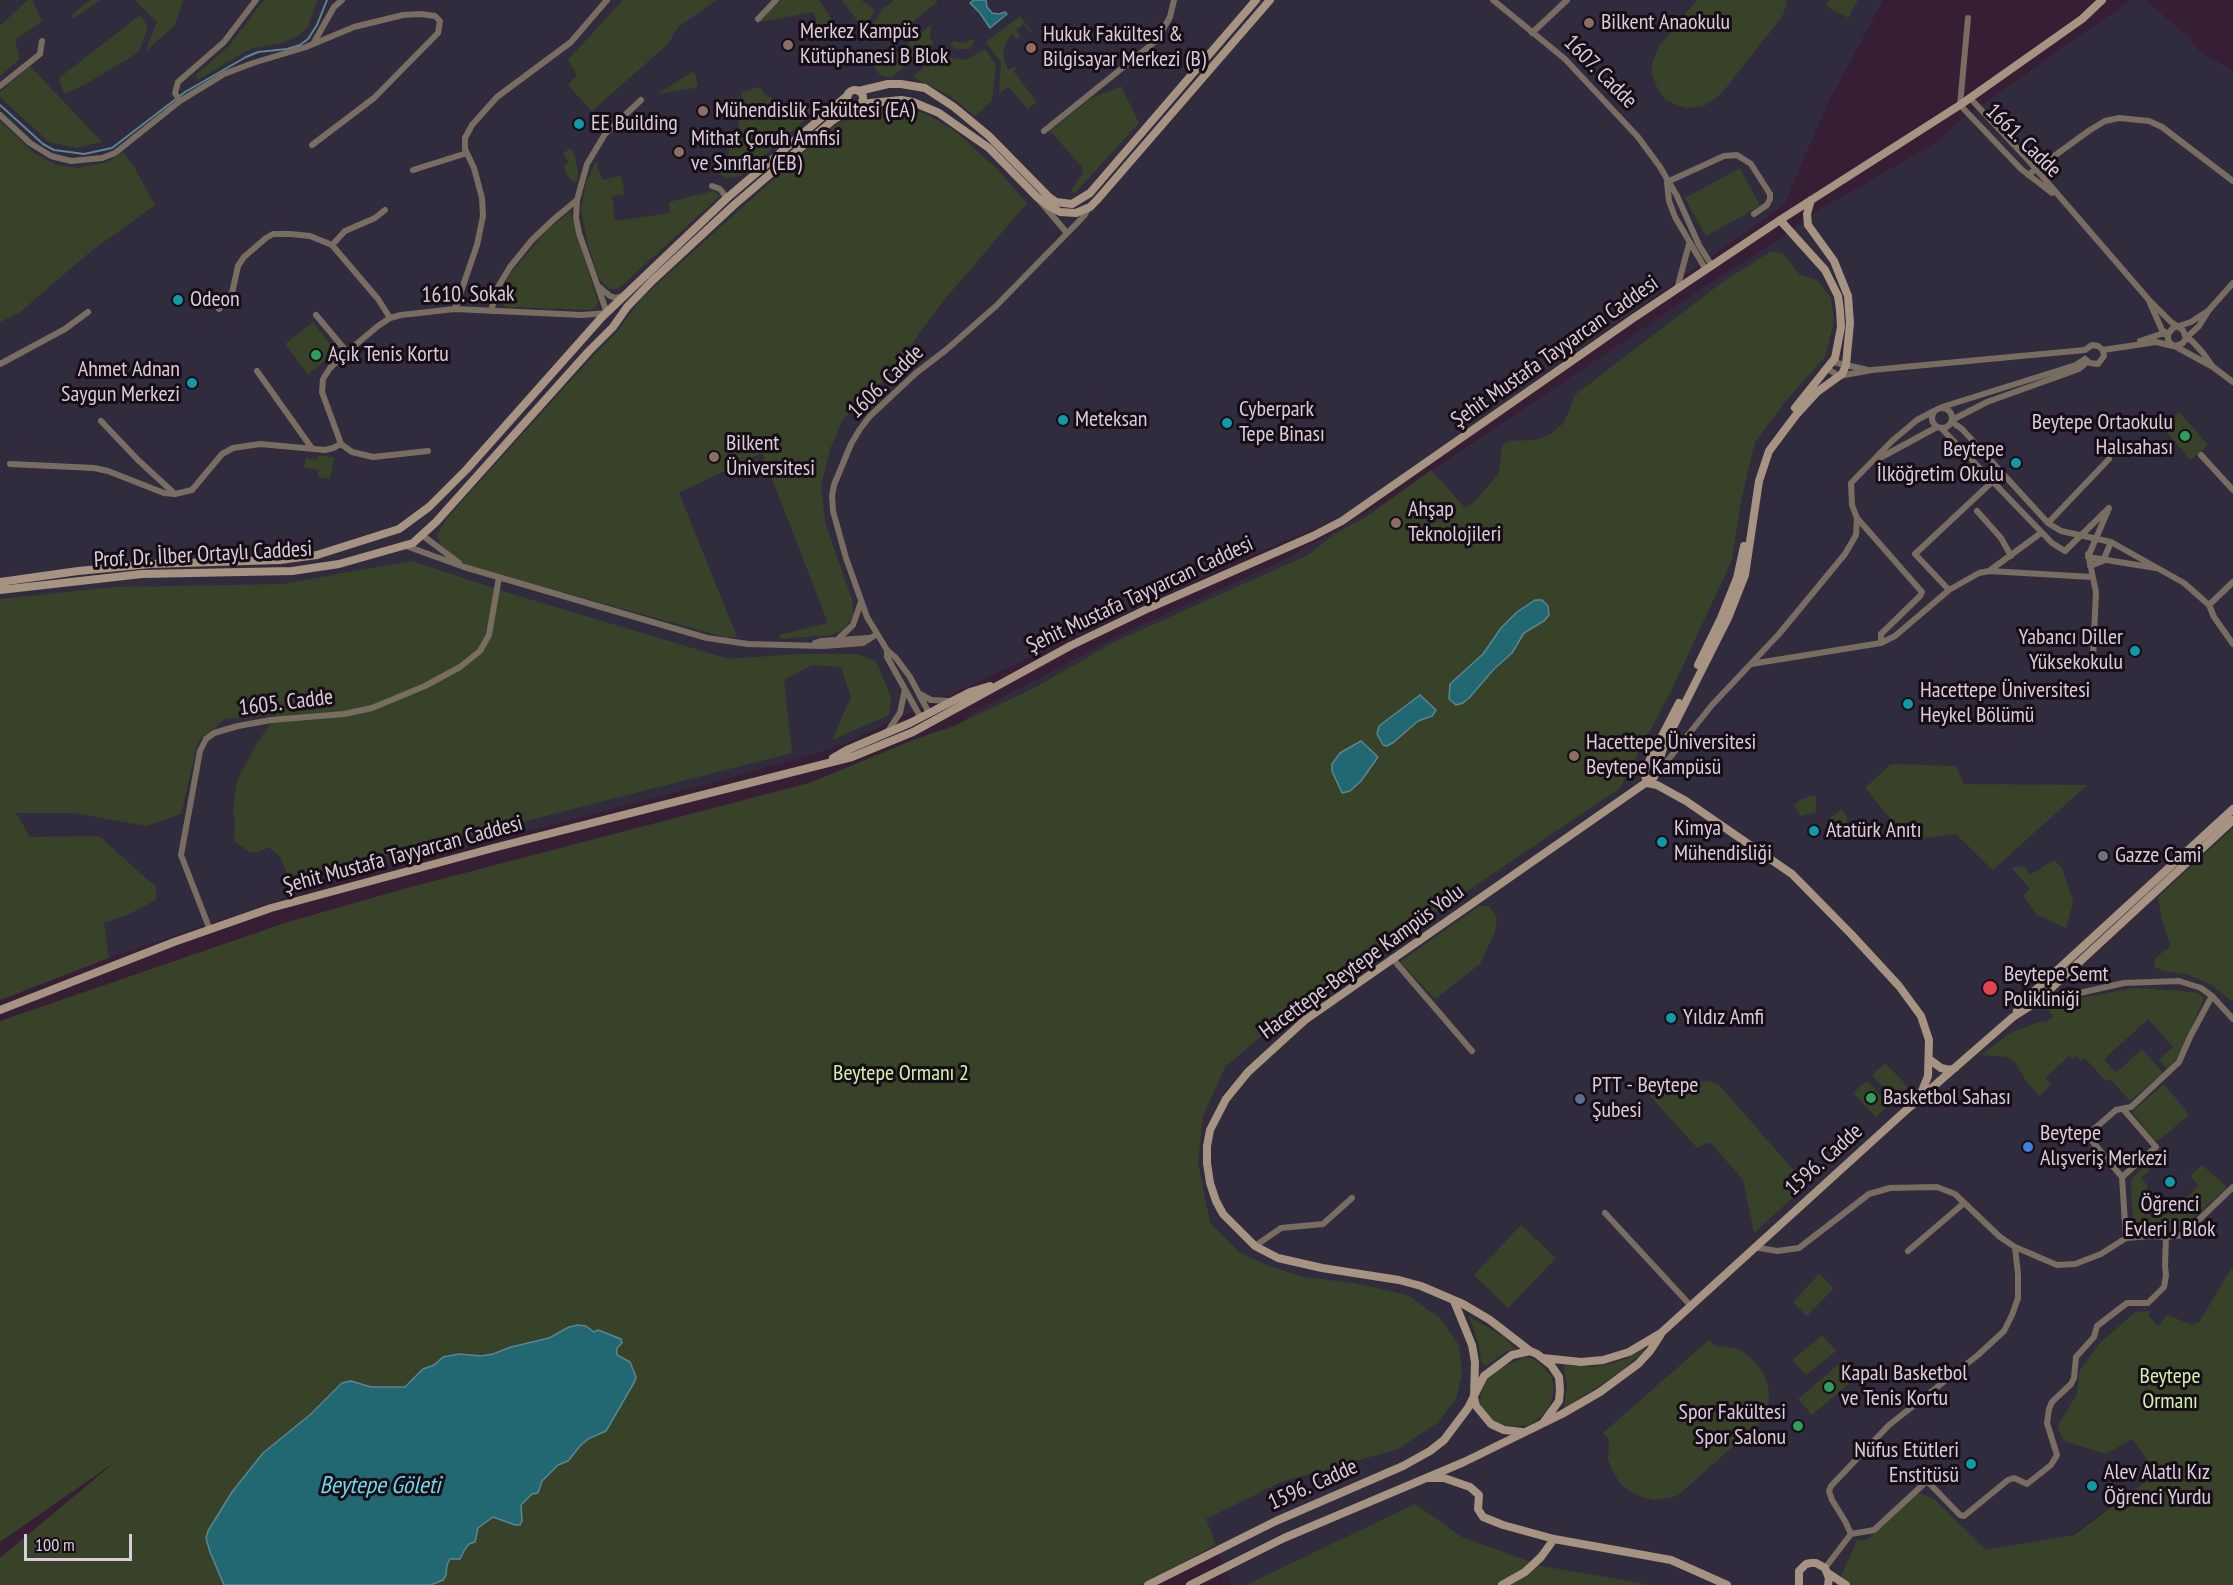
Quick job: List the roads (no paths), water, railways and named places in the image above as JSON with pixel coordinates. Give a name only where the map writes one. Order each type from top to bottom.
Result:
[{"type":"street","points":[[178,98],[178,82],[224,42],[256,0]]},
{"type":"street","points":[[312,45],[334,7],[342,0]]},
{"type":"street","points":[[454,309],[477,245],[483,216],[478,179],[465,148],[465,138],[472,125],[497,98],[571,42],[607,0]]},
{"type":"street","points":[[758,18],[776,0]]},
{"type":"street","points":[[1044,131],[1157,40],[1170,17],[1174,0]]},
{"type":"street","name":"Prof. Dr. İlber Ortaylı Caddesi","points":[[0,582],[150,564],[280,560],[317,555],[399,529],[409,524],[429,507],[467,469],[599,317],[727,198],[853,90],[859,91],[888,84],[924,88],[954,107],[989,136],[1049,197],[1056,202],[1072,204],[1090,193],[1256,0]]},
{"type":"street","points":[[1090,207],[1270,0]]},
{"type":"street","name":"1607. Cadde","points":[[1493,0],[1565,59],[1611,107],[1652,156],[1677,196],[1709,268]]},
{"type":"street","points":[[1532,33],[1567,0]]},
{"type":"street","name":"Şehit Mustafa Tayyarcan Caddesi","points":[[0,1010],[210,930],[324,893],[852,757],[932,717],[975,700],[1000,683],[1149,608],[1334,526],[1677,289],[1960,105],[2082,19],[2102,0]]},
{"type":"street","points":[[0,115],[30,142],[51,156],[71,160],[102,158],[115,153],[178,98],[224,74],[312,45],[354,27],[403,15],[435,16],[440,21],[438,33],[374,98],[312,145]]},
{"type":"street","points":[[1960,105],[1968,18]]},
{"type":"street","points":[[0,86],[40,54],[42,41]]},
{"type":"street","points":[[848,95],[849,102],[857,105],[863,98],[859,91]]},
{"type":"street","name":"1661. Cadde","points":[[1970,98],[2149,300],[2178,328],[2183,330],[2186,338],[2192,341],[2213,367]]},
{"type":"street","points":[[599,317],[603,302],[579,233],[576,218],[577,200],[587,164],[605,134],[640,100]]},
{"type":"street","name":"Prof. Dr. İlber Ortaylı Caddesi","points":[[0,590],[142,574],[292,571],[339,564],[405,546],[422,535],[615,325],[627,307],[652,281],[832,121],[857,105],[901,100],[939,112],[989,148],[1037,197],[1049,206],[1067,214],[1090,207]]},
{"type":"street","name":"1661. Cadde","points":[[1960,105],[2028,175],[2063,201]]},
{"type":"street","points":[[2028,175],[2105,121],[2132,118],[2162,126],[2233,181]]},
{"type":"street","points":[[413,170],[467,153]]},
{"type":"street","points":[[1667,182],[1725,156],[1737,154],[1750,164],[1770,194],[1767,205],[1755,214]]},
{"type":"street","points":[[776,156],[783,164]]},
{"type":"street","name":"1607. Cadde","points":[[1667,182],[1671,209],[1689,244],[1709,268]]},
{"type":"street","points":[[712,186],[720,189],[734,206]]},
{"type":"street","points":[[1037,197],[1067,233]]},
{"type":"street","points":[[491,311],[498,287],[510,267],[539,233],[577,200]]},
{"type":"street","points":[[1808,225],[1807,214],[1811,200]]},
{"type":"street","name":"1606. Cadde","points":[[887,650],[867,617],[846,558],[833,511],[832,496],[855,436],[870,416],[916,373],[989,313],[1090,207]]},
{"type":"street","points":[[332,245],[345,231],[375,218],[385,210]]},
{"type":"street","points":[[1651,780],[1664,746],[1728,618],[1744,575],[1758,490],[1768,451],[1780,433],[1807,402],[1839,376],[1846,365],[1850,310],[1848,296],[1834,261],[1808,225],[1799,217],[1789,215]]},
{"type":"street","points":[[1780,220],[1825,270],[1838,296],[1841,327],[1830,365],[1782,424],[1760,456],[1751,495],[1739,572],[1721,618],[1644,771],[1658,785],[1713,819],[1784,869],[1808,890],[1880,964],[1911,1001],[1927,1030],[1929,1059],[1928,1076],[1922,1092],[1914,1103]]},
{"type":"street","points":[[219,309],[232,293],[241,261],[266,238],[273,234],[300,235],[310,236],[332,245],[378,299],[390,318]]},
{"type":"street","points":[[1677,289],[1689,244]]},
{"type":"street","points":[[2103,350],[2156,342],[2181,345],[2233,283]]},
{"type":"street","points":[[597,285],[610,296],[616,298],[624,296]]},
{"type":"street","name":"1661. Cadde","points":[[2149,300],[2162,330],[2168,334],[2169,342],[2213,367],[2233,382]]},
{"type":"street","points":[[599,317],[613,314],[616,318],[615,325],[608,329],[600,321],[599,317],[598,312],[603,302]]},
{"type":"street","name":"1610. Sokak","points":[[341,444],[322,392],[323,379],[330,368],[347,352],[390,318],[454,309],[599,317]]},
{"type":"street","points":[[2132,344],[2161,334],[2168,334],[2170,330],[2178,328],[2209,310]]},
{"type":"street","points":[[0,364],[65,330],[88,312]]},
{"type":"street","points":[[316,315],[347,352]]},
{"type":"street","points":[[1839,376],[1872,370],[2085,350],[2090,345],[2096,345],[2103,350],[2104,356],[2101,362],[2095,364],[2086,360],[1934,411],[1917,420],[1892,441],[1851,483],[1852,506],[1857,518],[1922,592],[1881,634],[1881,643]]},
{"type":"street","points":[[1875,460],[1987,402],[2079,369],[2086,360],[2085,350]]},
{"type":"street","points":[[1830,365],[1846,365],[1872,370]]},
{"type":"street","points":[[1830,365],[1839,376]]},
{"type":"street","points":[[257,371],[311,447]]},
{"type":"street","points":[[1942,407],[1950,411],[1952,421],[2048,523],[2061,531],[2111,542],[2184,583],[2209,605],[2214,617],[2233,644]]},
{"type":"street","points":[[1934,411],[1931,420],[2052,543],[2066,550],[2109,507],[2088,557]]},
{"type":"street","points":[[101,421],[145,467],[175,494]]},
{"type":"street","points":[[10,465],[94,468],[108,471],[164,493],[175,494],[192,490],[222,454],[234,448],[260,444],[325,450],[341,444],[352,452],[373,457],[428,451]]},
{"type":"street","points":[[2201,455],[2233,490]]},
{"type":"street","points":[[2048,523],[2109,459]]},
{"type":"street","points":[[1949,590],[1916,554],[1993,481]]},
{"type":"street","points":[[1977,511],[2001,538],[2011,556]]},
{"type":"street","points":[[1651,780],[1712,705],[1794,618],[1845,554],[1856,535],[1857,518]]},
{"type":"street","points":[[409,524],[465,567]]},
{"type":"street","points":[[399,529],[400,542],[405,546],[465,567],[707,638],[748,644],[823,646],[863,643],[877,634]]},
{"type":"street","points":[[1750,664],[1881,643],[1895,636],[1949,590],[1970,577],[1989,571],[2041,533]]},
{"type":"street","points":[[2090,538],[2088,557],[2096,592],[2093,657]]},
{"type":"street","points":[[2090,566],[2103,561],[2111,542]]},
{"type":"street","points":[[2088,557],[2159,569]]},
{"type":"street","points":[[1989,571],[2092,577]]},
{"type":"street","name":"1605. Cadde","points":[[210,930],[181,855],[200,751],[206,739],[214,733],[244,724],[344,714],[372,708],[425,686],[460,667],[474,657],[489,635],[499,577]]},
{"type":"street","points":[[2209,605],[2233,582]]},
{"type":"street","points":[[837,640],[853,625],[861,601]]},
{"type":"street","points":[[812,645],[822,641],[869,638]]},
{"type":"street","points":[[887,650],[887,657],[923,722]]},
{"type":"street","points":[[887,650],[896,658],[932,717]]},
{"type":"street","name":"Şehit Mustafa Tayyarcan Caddesi","points":[[932,717],[951,702],[970,692],[1000,683]]},
{"type":"street","points":[[885,734],[900,713],[905,688]]},
{"type":"street","points":[[918,693],[931,700],[951,702]]},
{"type":"street","name":"Şehit Mustafa Tayyarcan Caddesi","points":[[825,763],[847,750],[885,734],[923,722]]},
{"type":"street","name":"Hacettepe-Beytepe Kampüs Yolu","points":[[1530,1352],[1490,1320],[1421,1286],[1311,1266],[1278,1258],[1255,1246],[1223,1214],[1216,1201],[1210,1183],[1207,1146],[1210,1130],[1216,1114],[1257,1063],[1305,1020],[1651,780]]},
{"type":"street","name":"1596. Cadde","points":[[1148,1585],[1276,1521],[1403,1466],[1430,1451],[1444,1440],[1474,1398],[1478,1384],[1496,1365],[1512,1355],[1530,1352],[1543,1358],[1581,1362],[1603,1360],[1629,1352],[1661,1333],[1914,1103],[2013,1017],[2233,809]]},
{"type":"street","name":"1596. Cadde","points":[[2030,1001],[2233,820]]},
{"type":"street","points":[[1392,958],[1472,1051]]},
{"type":"street","points":[[2030,1001],[2124,983],[2179,981],[2201,988],[2233,1017]]},
{"type":"street","points":[[2126,1238],[2122,1178],[2087,1135],[2116,1110],[2131,1107],[2179,1062],[2212,996]]},
{"type":"street","points":[[1929,1059],[1941,1068],[1950,1070],[1956,1067]]},
{"type":"street","points":[[2122,1178],[2156,1148],[2123,1109]]},
{"type":"street","points":[[1754,1247],[1777,1251],[1799,1248],[1869,1194],[1890,1188],[1937,1188],[1955,1194],[2000,1237],[2015,1247],[2057,1265],[2075,1264],[2101,1254],[2126,1238],[2151,1236],[2166,1238],[2183,1235],[2233,1187]]},
{"type":"street","points":[[1255,1246],[1281,1228],[1323,1224],[1352,1198]]},
{"type":"street","points":[[1908,1251],[1964,1203]]},
{"type":"street","points":[[1605,1213],[1691,1306]]},
{"type":"street","points":[[1828,1585],[1827,1570],[1851,1534],[1874,1530],[1927,1481],[1960,1515],[1964,1516],[2008,1480],[2014,1479],[2027,1484],[2051,1465],[2056,1455],[2047,1423],[2052,1402],[2071,1384],[2074,1378],[2076,1357],[2094,1337],[2097,1326],[2127,1303],[2148,1303],[2164,1287],[2166,1238]]},
{"type":"street","points":[[1851,1534],[1832,1500],[1829,1491],[1831,1486],[1889,1425],[1978,1355],[2004,1331],[2018,1298],[2015,1247]]},
{"type":"street","points":[[1454,1301],[1472,1345],[1475,1362],[1474,1398],[1481,1413],[1491,1424],[1504,1430],[1526,1432]]},
{"type":"street","name":"1596. Cadde","points":[[1190,1585],[1284,1538],[1544,1424],[1600,1392],[1638,1364],[1650,1352],[1661,1333]]},
{"type":"street","points":[[1543,1358],[1555,1370],[1560,1390],[1557,1406],[1544,1424]]},
{"type":"street","points":[[1425,1478],[1444,1478],[1470,1487],[1477,1492],[1478,1509],[1483,1517],[1554,1539],[1671,1560],[1727,1585]]},
{"type":"street","points":[[1502,1585],[1525,1572],[1541,1557],[1554,1539]]},
{"type":"street","points":[[1799,1585],[1797,1576],[1799,1571],[1806,1564],[1816,1563],[1846,1585]]},
{"type":"water","points":[[974,0],[986,0],[987,7],[992,13],[1005,12],[1007,14],[990,28],[970,3]]},
{"type":"water","points":[[1535,600],[1542,600],[1548,606],[1549,615],[1544,621],[1524,633],[1512,653],[1494,669],[1469,698],[1456,705],[1449,699],[1450,684],[1483,654],[1501,628],[1517,612]]},
{"type":"water","points":[[1420,695],[1436,710],[1432,716],[1418,721],[1394,742],[1387,746],[1383,745],[1377,734],[1379,726]]},
{"type":"water","points":[[1361,741],[1378,757],[1361,781],[1350,791],[1342,793],[1332,771],[1332,764],[1340,753]]},
{"type":"water","name":"Beytepe Göleti","points":[[578,1325],[621,1339],[622,1343],[617,1348],[617,1355],[630,1362],[636,1377],[635,1381],[606,1431],[588,1439],[568,1461],[558,1465],[542,1481],[538,1493],[532,1494],[521,1505],[520,1525],[493,1517],[478,1528],[475,1542],[469,1544],[460,1559],[450,1559],[443,1580],[431,1585],[224,1585],[210,1552],[206,1538],[208,1531],[232,1492],[263,1453],[311,1414],[342,1383],[351,1381],[371,1387],[405,1387],[423,1369],[434,1365],[443,1357],[459,1354],[481,1356],[493,1354],[549,1338],[569,1327]]},
{"type":"waterway","points":[[0,105],[43,144],[54,150],[84,154],[112,148],[185,92],[246,57],[258,52],[287,49],[300,45],[308,39],[317,25],[327,0]]},
{"type":"place","name":"Bilkent Anaokulu","points":[[1589,23]]},
{"type":"place","name":"Merkez Kampüs Kütüphanesi B Blok","points":[[788,45]]},
{"type":"place","name":"Hukuk Fakültesi & Bilgisayar Merkezi (B)","points":[[1031,48]]},
{"type":"place","name":"Mühendislik Fakültesi (EA)","points":[[703,111]]},
{"type":"place","name":"EE Building","points":[[579,124]]},
{"type":"place","name":"Mithat Çoruh Amfisi ve Sınıflar (EB)","points":[[679,152]]},
{"type":"place","name":"Odeon","points":[[178,300]]},
{"type":"place","name":"Açık Tenis Kortu","points":[[316,355]]},
{"type":"place","name":"Ahmet Adnan Saygun Merkezi","points":[[192,383]]},
{"type":"place","name":"Meteksan","points":[[1063,420]]},
{"type":"place","name":"Cyberpark Tepe Binası","points":[[1227,423]]},
{"type":"place","name":"Beytepe Ortaokulu Halısahası","points":[[2185,436]]},
{"type":"place","name":"Bilkent Üniversitesi","points":[[714,457]]},
{"type":"place","name":"Beytepe İlköğretim Okulu","points":[[2016,463]]},
{"type":"place","name":"Ahşap Teknolojileri","points":[[1396,523]]},
{"type":"place","name":"Yabancı Diller Yüksekokulu","points":[[2135,651]]},
{"type":"place","name":"Hacettepe Üniversitesi Heykel Bölümü","points":[[1908,704]]},
{"type":"place","name":"Hacettepe Üniversitesi Beytepe Kampüsü","points":[[1574,756]]},
{"type":"place","name":"Atatürk Anıtı","points":[[1814,831]]},
{"type":"place","name":"Kimya Mühendisliği","points":[[1662,842]]},
{"type":"place","name":"Gazze Cami","points":[[2103,856]]},
{"type":"place","name":"Beytepe Semt Polikliniği","points":[[1990,988]]},
{"type":"place","name":"Yıldız Amfi","points":[[1671,1018]]},
{"type":"place","name":"Basketbol Sahası","points":[[1871,1098]]},
{"type":"place","name":"PTT - Beytepe Şubesi","points":[[1580,1099]]},
{"type":"place","name":"Beytepe Alışveriş Merkezi","points":[[2028,1147]]},
{"type":"place","name":"Öğrenci Evleri J Blok","points":[[2170,1182]]},
{"type":"place","name":"Kapalı Basketbol ve Tenis Kortu","points":[[1829,1387]]},
{"type":"place","name":"Spor Fakültesi Spor Salonu","points":[[1798,1426]]},
{"type":"place","name":"Nüfus Etütleri Enstitüsü","points":[[1971,1464]]},
{"type":"place","name":"Alev Alatlı Kız Öğrenci Yurdu","points":[[2092,1486]]},
{"type":"park label","name":"Beytepe Ormanı 2","points":[[901,1074]]},
{"type":"park label","name":"Beytepe Ormanı","points":[[2170,1390]]}]
